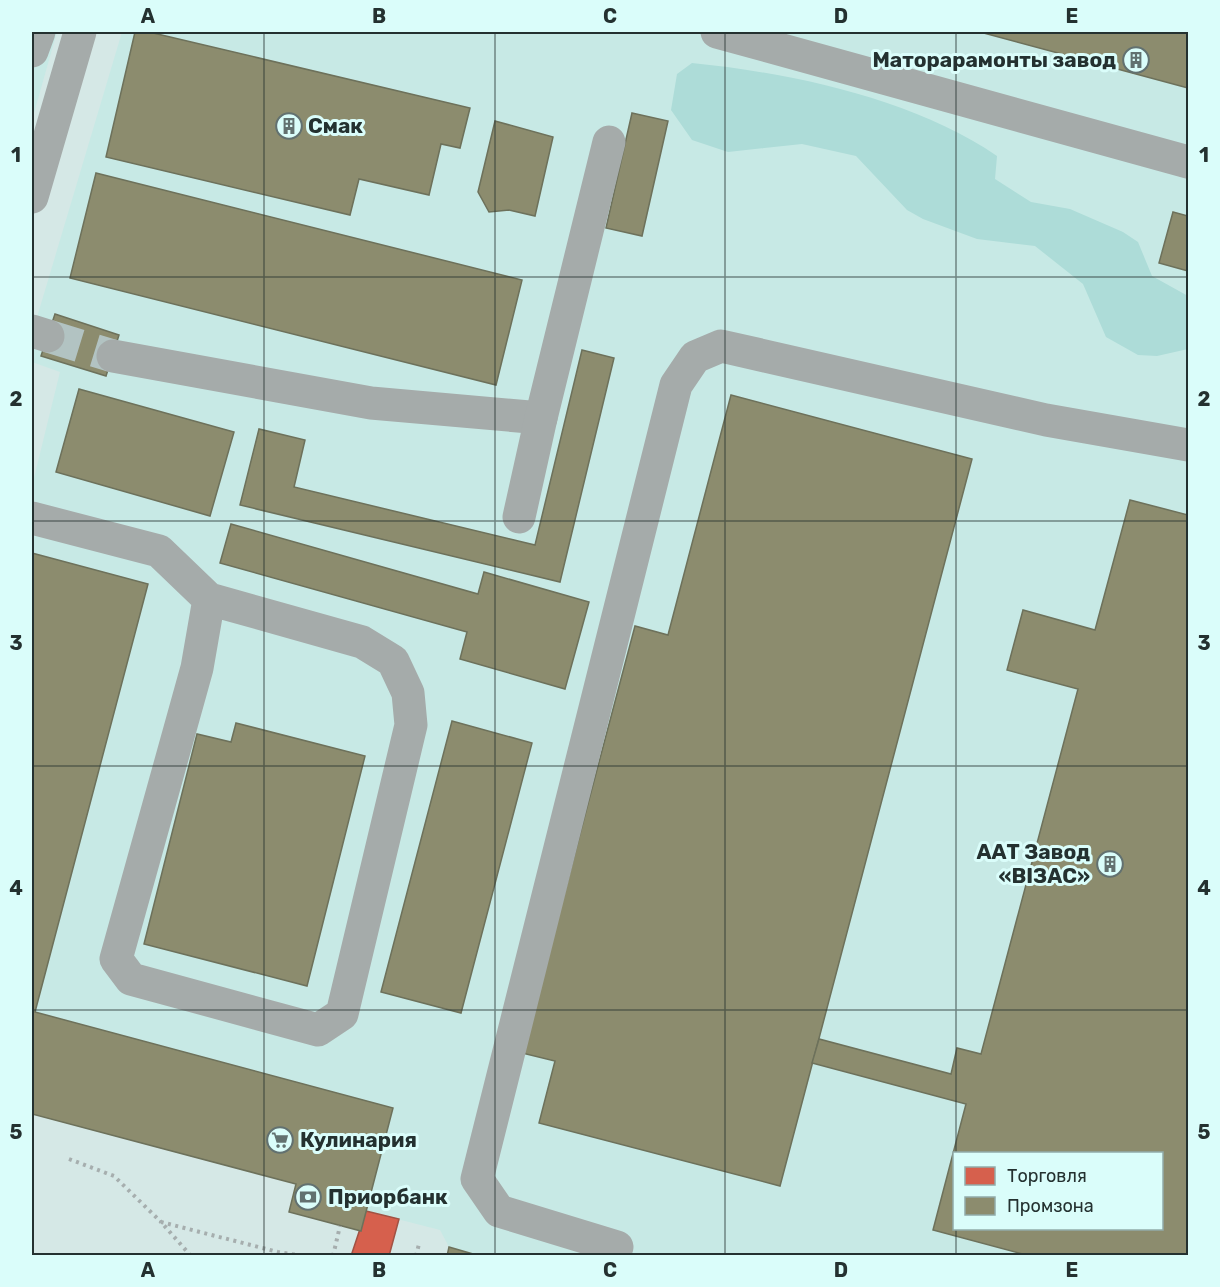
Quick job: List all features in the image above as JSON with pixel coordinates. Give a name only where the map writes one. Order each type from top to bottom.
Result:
[{"type":"lane","points":[[32,51],[39,32]]},
{"type":"lane","points":[[32,197],[80,32]]},
{"type":"lane","points":[[717,32],[1188,162]]},
{"type":"lane","points":[[519,517],[609,142]]},
{"type":"lane","points":[[617,1247],[499,1211],[477,1179],[676,385],[695,357],[721,346],[1046,420],[1188,445]]},
{"type":"lane","points":[[113,356],[371,403],[541,418]]},
{"type":"lane","points":[[32,518],[159,551],[209,598],[362,642],[393,662],[408,693],[411,725],[342,1014],[318,1030],[131,979],[116,959],[197,668],[209,598]]},
{"type":"path","points":[[69,1159],[114,1176],[161,1222],[191,1256]]},
{"type":"path","points":[[161,1222],[278,1252],[304,1256]]},
{"type":"path","points":[[333,1256],[340,1226]]},
{"type":"path","points":[[416,1256],[419,1244]]},
{"type":"shaded area","points":[[32,32],[57,32],[32,120]]},
{"type":"shaded area","points":[[122,32],[1188,32],[1188,1255],[447,1255],[449,1247],[440,1230],[366,1211],[361,1231],[289,1212],[296,1184],[32,1114],[32,486],[60,372],[32,362],[32,334]]},
{"type":"shaded area","points":[[692,63],[770,74],[851,92],[890,104],[964,136],[997,156],[995,179],[1031,202],[1070,209],[1123,232],[1138,242],[1152,276],[1188,296],[1188,349],[1157,356],[1138,355],[1106,337],[1083,284],[1035,246],[977,239],[923,219],[907,210],[856,156],[802,144],[728,152],[692,140],[671,110],[677,74]]},
{"type":"building: Торговля","points":[[366,1211],[399,1219],[389,1256],[351,1256]]},
{"type":"building: Промзона","name":"Смак","points":[[135,32],[149,32],[470,108],[460,148],[441,144],[429,195],[359,179],[350,215],[106,157]]},
{"type":"building: Промзона","name":"Маторарамонты завод","points":[[980,32],[1188,32],[1188,88]]},
{"type":"building: Промзона","points":[[632,113],[668,121],[642,236],[606,228]]},
{"type":"building: Промзона","points":[[495,121],[553,137],[535,216],[509,210],[489,212],[478,192]]},
{"type":"building: Промзона","points":[[96,173],[522,280],[496,385],[70,278]]},
{"type":"building: Промзона","points":[[1173,212],[1188,216],[1188,271],[1159,263]]},
{"type":"building: Промзона","points":[[55,314],[119,335],[106,376],[41,356]]},
{"type":"building: Промзона","points":[[582,350],[614,358],[560,582],[240,505],[259,429],[305,440],[294,487],[535,545]]},
{"type":"building: Промзона","points":[[79,389],[234,432],[210,516],[56,472]]},
{"type":"building: Промзона","points":[[731,395],[972,459],[780,1186],[539,1123],[555,1061],[522,1053],[635,626],[668,635]]},
{"type":"building: Промзона","name":"ААТ Завод «ВІЗАС»","points":[[1130,500],[1188,515],[1188,1256],[1030,1256],[933,1230],[953,1154],[953,1230],[1163,1230],[1163,1152],[953,1152],[966,1104],[812,1063],[819,1039],[951,1074],[957,1048],[981,1054],[1078,689],[1007,670],[1023,610],[1095,630]]},
{"type":"building: Промзона","points":[[231,524],[478,594],[484,572],[589,602],[565,689],[460,659],[467,632],[220,563]]},
{"type":"building: Промзона","points":[[32,553],[148,584],[35,1012],[393,1108],[361,1231],[289,1212],[296,1184],[32,1114]]},
{"type":"building: Промзона","points":[[452,721],[532,743],[461,1013],[381,992]]},
{"type":"building: Промзона","points":[[236,723],[365,756],[307,986],[144,944],[197,734],[231,742]]},
{"type":"building: Промзона","points":[[449,1247],[480,1256],[447,1256]]},
{"type":"tunnel","points":[[48,336],[113,356]]},
{"type":"place","name":"Маторарамонты завод","points":[[1136,60]]},
{"type":"place","name":"Смак","points":[[289,126]]},
{"type":"place","name":"ААТ Завод «ВІЗАС»","points":[[1110,864]]},
{"type":"place","name":"Кулинария","points":[[280,1140]]},
{"type":"place","name":"Приорбанк","points":[[308,1197]]}]
